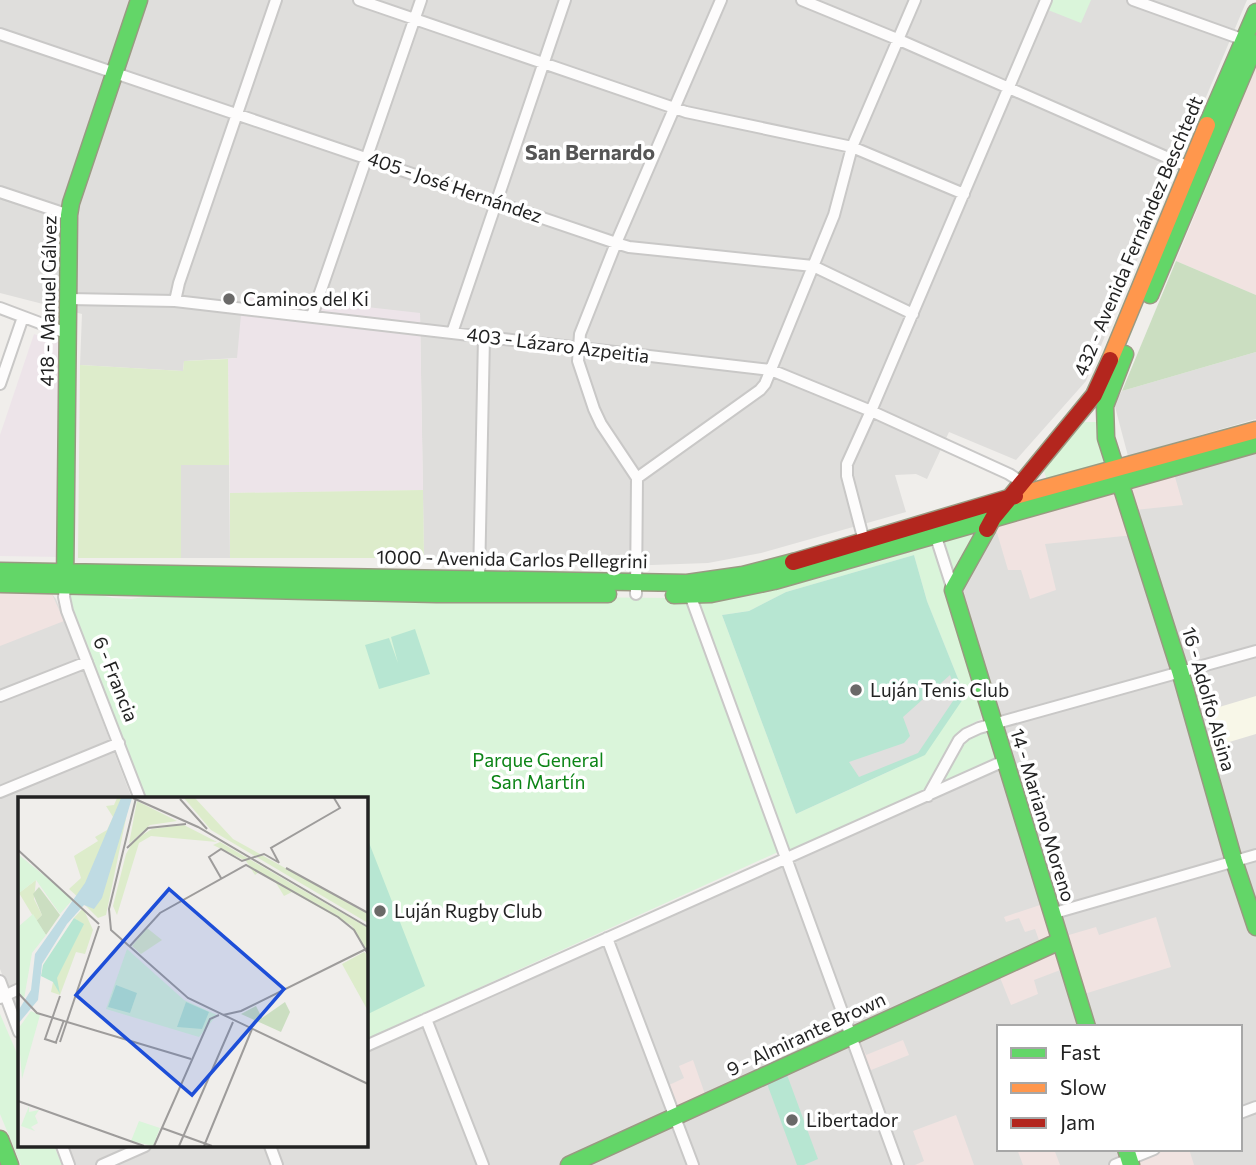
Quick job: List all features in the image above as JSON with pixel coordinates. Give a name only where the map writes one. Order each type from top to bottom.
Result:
[{"type":"main road","name":"418 - Manuel Gálvez","points":[[66,579],[69,215],[139,0]]},
{"type":"main road","name":"432 - Avenida Fernández Beschtedt","points":[[1118,476],[1104,425],[1105,406],[1253,43],[1256,12]]},
{"type":"main road","name":"432 - Avenida Fernández Beschtedt","points":[[1012,497],[1094,395],[1108,368],[1189,167],[1253,43]]},
{"type":"main road","points":[[1078,417],[1090,417],[1104,425]]},
{"type":"main road","name":"1000 - Avenida Carlos Pellegrini","points":[[0,584],[66,579],[479,579],[689,589],[711,594],[774,581],[993,518],[1256,430]]},
{"type":"main road","name":"1000 - Avenida Carlos Pellegrini","points":[[689,589],[1012,497],[1256,444]]},
{"type":"main road","name":"16 - Adolfo Alsina","points":[[1118,476],[1180,671],[1256,928]]},
{"type":"main road","points":[[953,590],[993,518],[1012,497]]},
{"type":"main road","name":"1000 - Avenida Carlos Pellegrini","points":[[0,571],[66,579],[437,594],[636,588]]},
{"type":"main road","name":"14 - Mariano Moreno","points":[[953,590],[1086,1025]]},
{"type":"main road","name":"9 - Almirante Brown","points":[[569,1165],[1060,941]]},
{"type":"main road","points":[[0,1139],[10,1165]]},
{"type":"street","points":[[175,301],[178,283],[276,0]]},
{"type":"street","points":[[359,0],[674,108],[852,147],[964,194]]},
{"type":"street","points":[[312,316],[421,0]]},
{"type":"street","points":[[452,333],[565,0]]},
{"type":"street","points":[[636,588],[637,478],[601,424],[581,374],[577,348],[616,243],[721,0]]},
{"type":"street","points":[[803,0],[1189,167]]},
{"type":"street","points":[[637,478],[760,390],[771,370],[838,204],[852,147],[915,0]]},
{"type":"street","points":[[864,541],[846,476],[846,464],[872,411],[1046,0]]},
{"type":"street","points":[[1133,0],[1253,43]]},
{"type":"street","name":"405 - José Hernández","points":[[0,34],[629,247],[813,266],[913,314]]},
{"type":"street","points":[[0,192],[69,215]]},
{"type":"street","name":"403 - Lázaro Azpeitia","points":[[69,299],[175,301],[771,370],[872,411],[1023,483]]},
{"type":"street","points":[[0,308],[69,334]]},
{"type":"street","points":[[0,384],[23,317]]},
{"type":"street","points":[[479,579],[484,337]]},
{"type":"street","name":"14 - Mariano Moreno","points":[[935,534],[953,590]]},
{"type":"street","name":"6 - Francia","points":[[66,579],[64,597],[67,611],[139,797]]},
{"type":"street","points":[[689,589],[898,1165]]},
{"type":"street","points":[[928,796],[965,734],[1256,651]]},
{"type":"street","points":[[0,696],[87,662]]},
{"type":"street","points":[[0,792],[119,743]]},
{"type":"street","points":[[368,1045],[1004,761]]},
{"type":"street","points":[[1051,914],[1256,855]]},
{"type":"street","points":[[607,938],[693,1165]]},
{"type":"street","points":[[0,981],[3,996],[18,1030]]},
{"type":"street","points":[[426,1019],[483,1165]]},
{"type":"street","points":[[63,1148],[69,1165]]},
{"type":"street","points":[[102,1165],[140,1148]]},
{"type":"street","points":[[271,1148],[277,1165]]},
{"type":"street","points":[[1125,1160],[1149,1151]]},
{"type":"shaded area","points":[[0,0],[1247,0],[1086,381],[1016,460],[949,432],[927,479],[916,474],[895,475],[906,512],[761,553],[708,563],[624,566],[424,558],[420,313],[237,358],[184,361],[183,371],[80,365],[82,314],[0,293]]},
{"type":"shaded area","points":[[1256,67],[1256,295],[1176,261]]},
{"type":"shaded area","points":[[243,293],[420,313],[423,490],[230,493],[228,359],[237,358]]},
{"type":"shaded area","points":[[34,334],[62,343],[61,557],[0,556],[0,435]]},
{"type":"shaded area","points":[[1256,352],[1256,419],[1128,456],[1114,403],[1122,391]]},
{"type":"shaded area","points":[[1256,446],[1256,1165],[75,1165],[68,1148],[368,1148],[368,1050],[1009,761],[959,592],[996,523]]},
{"type":"shaded area","points":[[181,465],[229,465],[230,558],[181,558]]},
{"type":"shaded area","points":[[1173,470],[1183,505],[1135,510],[1130,488]]},
{"type":"shaded area","points":[[1116,490],[1134,535],[1045,544],[1056,590],[1030,599],[1021,570],[1008,570],[995,526]]},
{"type":"shaded area","points":[[0,588],[52,594],[56,599],[131,797],[18,797],[18,1016],[0,969]]},
{"type":"shaded area","points":[[0,588],[52,594],[64,621],[0,646]]},
{"type":"shaded area","points":[[950,675],[957,695],[918,753],[859,777],[849,762],[904,743],[910,736],[903,717]]},
{"type":"shaded area","points":[[1256,696],[1256,734],[1216,746],[1206,711]]},
{"type":"shaded area","points":[[1043,904],[1052,937],[1041,946],[1035,929],[1025,932],[1019,918],[1006,922],[1004,917]]},
{"type":"shaded area","points":[[1156,917],[1171,967],[1081,995],[1062,937],[1096,927],[1099,935]]},
{"type":"shaded area","points":[[1050,951],[1055,953],[1063,969],[1034,980],[1038,994],[1011,1005],[999,975]]},
{"type":"shaded area","points":[[859,1038],[866,1055],[903,1040],[909,1055],[866,1072],[857,1040]]},
{"type":"shaded area","points":[[693,1060],[706,1097],[676,1108],[667,1086],[684,1078],[679,1066]]},
{"type":"shaded area","points":[[956,1115],[974,1165],[915,1165],[924,1161],[913,1131]]},
{"type":"shaded area","points":[[1018,1151],[1055,1151],[1060,1165],[1023,1165]]},
{"type":"shaded area","points":[[1163,1151],[1190,1151],[1194,1165],[1135,1165]]},
{"type":"green space","points":[[1052,0],[1091,0],[1081,23],[1048,10]]},
{"type":"green space","points":[[1176,261],[1256,295],[1256,352],[1122,391]]},
{"type":"green space","points":[[228,359],[229,465],[181,465],[181,558],[78,558],[80,365],[183,371],[184,361]]},
{"type":"green space","points":[[1084,422],[1096,422],[1104,463],[1047,480],[1044,471]]},
{"type":"green space","points":[[423,490],[424,558],[230,558],[230,493]]},
{"type":"green space","points":[[979,528],[953,575],[942,537]]},
{"type":"green space","points":[[934,544],[981,719],[962,729],[954,737],[923,793],[794,851],[786,848],[697,603],[838,569],[871,564]],"holes":[[[914,555],[927,601],[965,696],[899,767],[796,814],[722,615],[749,611],[786,592]]]},
{"type":"green space","name":"Luján Tenis Club","points":[[914,555],[927,601],[965,696],[925,755],[796,814],[722,615],[749,611],[786,592]]},
{"type":"green space","name":"Parque General San Martín","points":[[95,594],[131,599],[163,594],[683,600],[778,852],[368,1038],[368,797],[141,797],[65,595]]},
{"type":"green space","points":[[415,629],[430,674],[379,689],[365,645],[389,638],[398,663],[391,637]]},
{"type":"green space","points":[[986,729],[996,755],[992,762],[941,784],[940,780],[964,739]]},
{"type":"green space","name":"Luján Rugby Club","points":[[368,840],[425,986],[368,1014]]},
{"type":"green space","points":[[0,1014],[18,1056],[18,1148],[55,1148],[62,1165],[21,1165],[0,1114]]},
{"type":"green space","name":"Libertador","points":[[786,1072],[818,1159],[804,1165],[797,1165],[766,1081]]},
{"type":"traffic: fast","points":[[65,585],[69,215],[139,0]]},
{"type":"traffic: fast","points":[[1207,125],[1256,12]]},
{"type":"traffic: fast","points":[[1150,295],[1256,43]]},
{"type":"traffic: fast","points":[[1125,354],[1105,406],[1106,438],[1180,671],[1234,861],[1256,927]]},
{"type":"traffic: fast","points":[[674,595],[711,594],[774,581],[1256,444]]},
{"type":"traffic: fast","points":[[987,529],[953,590],[1086,1025]]},
{"type":"traffic: fast","points":[[0,571],[687,583],[743,575],[793,562]]},
{"type":"traffic: fast","points":[[0,584],[437,594],[608,594]]},
{"type":"traffic: fast","points":[[569,1165],[1060,941]]},
{"type":"traffic: fast","points":[[0,1139],[10,1165]]},
{"type":"traffic: fast","points":[[1127,1151],[1131,1165]]},
{"type":"traffic: slow","points":[[1110,360],[1207,125]]},
{"type":"traffic: slow","points":[[1015,496],[1256,430]]},
{"type":"traffic: jam","points":[[987,529],[993,518],[1094,395],[1110,360]]},
{"type":"traffic: jam","points":[[793,562],[1015,496]]},
{"type":"place","name":"Caminos del Ki","points":[[229,299]]},
{"type":"place","name":"Luján Tenis Club","points":[[856,690]]},
{"type":"place","name":"Luján Rugby Club","points":[[380,911]]},
{"type":"place","name":"Libertador","points":[[792,1120]]},
{"type":"district","name":"San Bernardo","points":[[590,153]]}]
